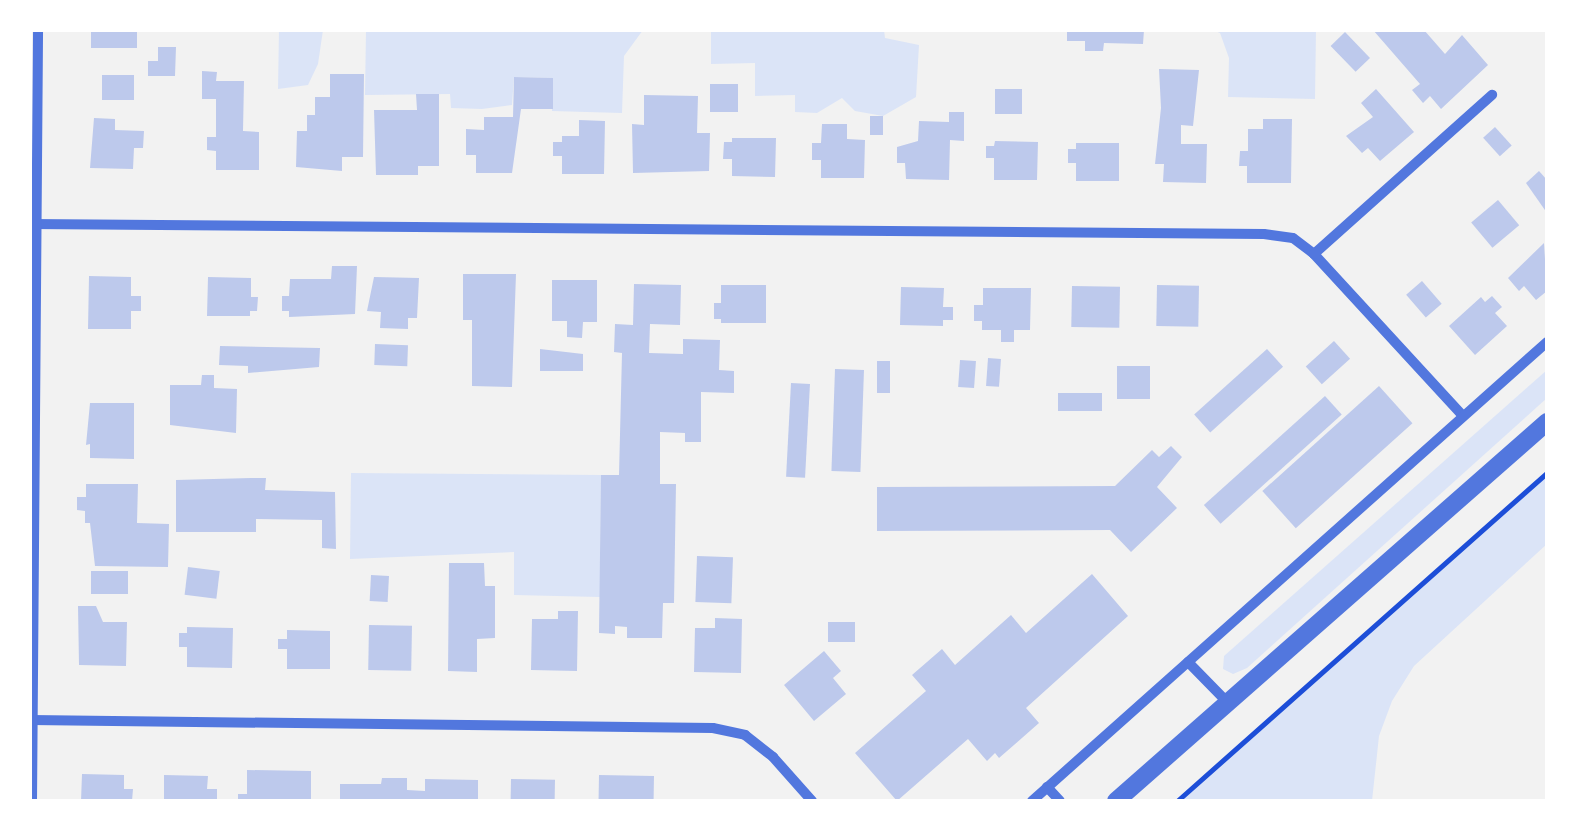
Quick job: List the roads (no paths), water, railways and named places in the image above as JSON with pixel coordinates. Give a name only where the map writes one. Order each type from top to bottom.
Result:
[{"type":"street","points":[[32,801],[33,224],[38,30]]},
{"type":"street","points":[[1314,254],[1492,95]]},
{"type":"street","points":[[33,224],[1264,234],[1293,238],[1314,254],[1463,416]]},
{"type":"street","points":[[1032,801],[1547,342]]},
{"type":"street","points":[[1116,801],[1547,422]]},
{"type":"street","points":[[1188,662],[1227,702]]},
{"type":"street","points":[[31,720],[713,728],[745,735],[772,757],[812,801]]},
{"type":"street","points":[[1047,787],[1060,801]]}]
